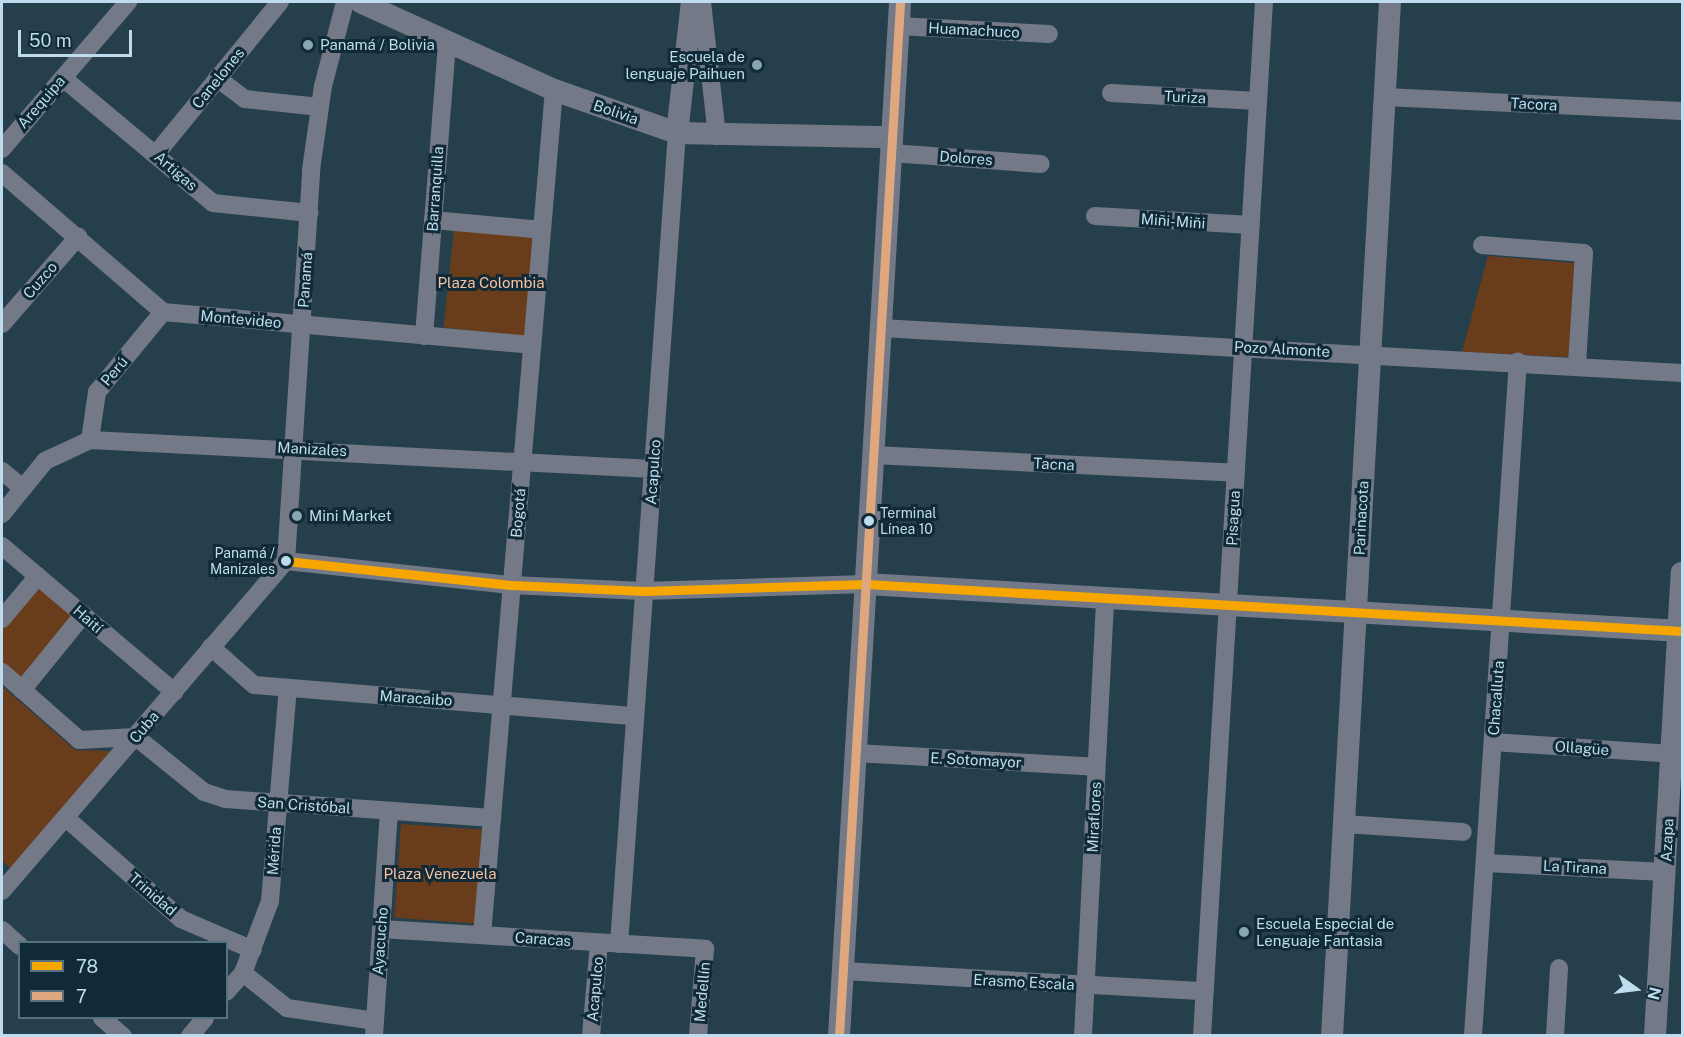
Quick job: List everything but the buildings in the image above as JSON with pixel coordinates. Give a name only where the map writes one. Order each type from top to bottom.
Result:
[{"type":"street","name":"Arequipa","points":[[2,149],[128,2]]},
{"type":"street","name":"Canelones","points":[[156,154],[280,2]]},
{"type":"street","name":"Panamá","points":[[286,561],[309,213],[320,107],[345,2]]},
{"type":"street","name":"Bolivia","points":[[360,2],[554,90],[677,133],[891,145]]},
{"type":"street","name":"Acapulco","points":[[619,944],[677,133],[692,2]]},
{"type":"street","points":[[702,2],[717,136]]},
{"type":"street","points":[[839,1035],[900,2]]},
{"type":"street","name":"Pisagua","points":[[1202,1035],[1264,2]]},
{"type":"street","name":"Parinacota","points":[[1332,1035],[1390,2]]},
{"type":"street","name":"Huamachuco","points":[[898,26],[1049,34]]},
{"type":"street","name":"Barranquilla","points":[[424,336],[447,42]]},
{"type":"street","name":"Artigas","points":[[63,78],[213,203],[309,213]]},
{"type":"street","points":[[217,78],[245,99],[320,107]]},
{"type":"street","name":"Bogotá","points":[[482,935],[554,90]]},
{"type":"street","name":"Turiza","points":[[1112,93],[1258,101]]},
{"type":"street","name":"Tacora","points":[[1385,97],[1683,111]]},
{"type":"street","name":"Dolores","points":[[891,145],[1041,164]]},
{"type":"street","points":[[2,173],[163,312]]},
{"type":"street","name":"Miñi-Miñi","points":[[1095,216],[1251,225]]},
{"type":"street","points":[[433,220],[542,230]]},
{"type":"street","name":"Cuzco","points":[[2,324],[78,237]]},
{"type":"street","points":[[1482,245],[1584,253],[1577,364]]},
{"type":"street","name":"Montevideo","points":[[163,312],[532,345]]},
{"type":"street","name":"Perú","points":[[90,440],[97,392],[163,312]]},
{"type":"street","name":"Pozo Almonte","points":[[880,328],[1577,364],[1683,373]]},
{"type":"street","name":"Chacalluta","points":[[1473,1035],[1518,361]]},
{"type":"street","name":"Manizales","points":[[2,514],[22,488],[54,454],[90,440],[294,448],[653,469]]},
{"type":"street","name":"Tacna","points":[[873,454],[1236,473]]},
{"type":"street","points":[[2,471],[22,488]]},
{"type":"street","name":"Haití","points":[[2,546],[174,692]]},
{"type":"street","points":[[286,561],[511,585],[644,591],[866,584],[1681,631]]},
{"type":"street","name":"Cuba","points":[[4,884],[66,818],[286,561]]},
{"type":"street","name":"Azapa","points":[[1655,1035],[1683,573]]},
{"type":"street","points":[[2,619],[38,576]]},
{"type":"street","name":"Miraflores","points":[[1083,1035],[1105,598]]},
{"type":"street","points":[[22,690],[83,615]]},
{"type":"street","name":"Maracaibo","points":[[211,647],[254,686],[635,716]]},
{"type":"street","points":[[2,672],[79,740],[136,737]]},
{"type":"street","name":"Mérida","points":[[228,990],[243,973],[270,901],[288,688]]},
{"type":"street","name":"San Cristóbal","points":[[136,737],[204,792],[278,803],[492,818]]},
{"type":"street","name":"Ollagüe","points":[[1493,742],[1672,754]]},
{"type":"street","name":"E. Sotomayor","points":[[856,753],[1096,767]]},
{"type":"street","name":"Ayacucho","points":[[374,1028],[389,811]]},
{"type":"street","name":"Trinidad","points":[[66,818],[181,919],[253,951]]},
{"type":"street","points":[[1344,824],[1463,832]]},
{"type":"street","name":"La Tirana","points":[[1485,863],[1665,872]]},
{"type":"street","name":"Caracas","points":[[381,929],[705,949]]},
{"type":"street","points":[[2,930],[18,944]]},
{"type":"street","name":"Acapulco","points":[[591,1035],[599,943]]},
{"type":"street","name":"Medellín","points":[[698,1035],[705,949]]},
{"type":"street","points":[[1555,1035],[1559,968]]},
{"type":"street","name":"Erasmo Escala","points":[[843,971],[1204,991]]},
{"type":"street","points":[[243,973],[287,1008],[374,1028]]},
{"type":"street","points":[[104,1019],[123,1035]]},
{"type":"street","points":[[190,1035],[203,1019]]},
{"type":"green space","name":"Plaza Colombia","points":[[454,229],[537,238],[526,336],[444,327]]},
{"type":"green space","points":[[1488,256],[1575,263],[1569,357],[1462,352]]},
{"type":"green space","points":[[38,582],[77,615],[22,683],[2,665],[2,625]]},
{"type":"green space","points":[[2,686],[75,750],[111,751],[12,870],[2,860]]},
{"type":"green space","name":"Plaza Venezuela","points":[[401,824],[485,830],[478,924],[394,918]]},
{"type":"transit line","name":"7","points":[[839,1036],[900,2]]},
{"type":"transit line","name":"78","points":[[286,561],[511,585],[644,591],[866,584],[1682,631]]},
{"type":"place","name":"Panamá / Bolivia","points":[[308,45]]},
{"type":"place","name":"Escuela de lenguaje Paihuen","points":[[757,65]]},
{"type":"place","name":"Mini Market","points":[[297,516]]},
{"type":"place","name":"Terminal Línea 10","points":[[869,521]]},
{"type":"place","name":"Panamá / Manizales","points":[[286,561]]},
{"type":"place","name":"Escuela Especial de Lenguaje Fantasia","points":[[1244,932]]}]
